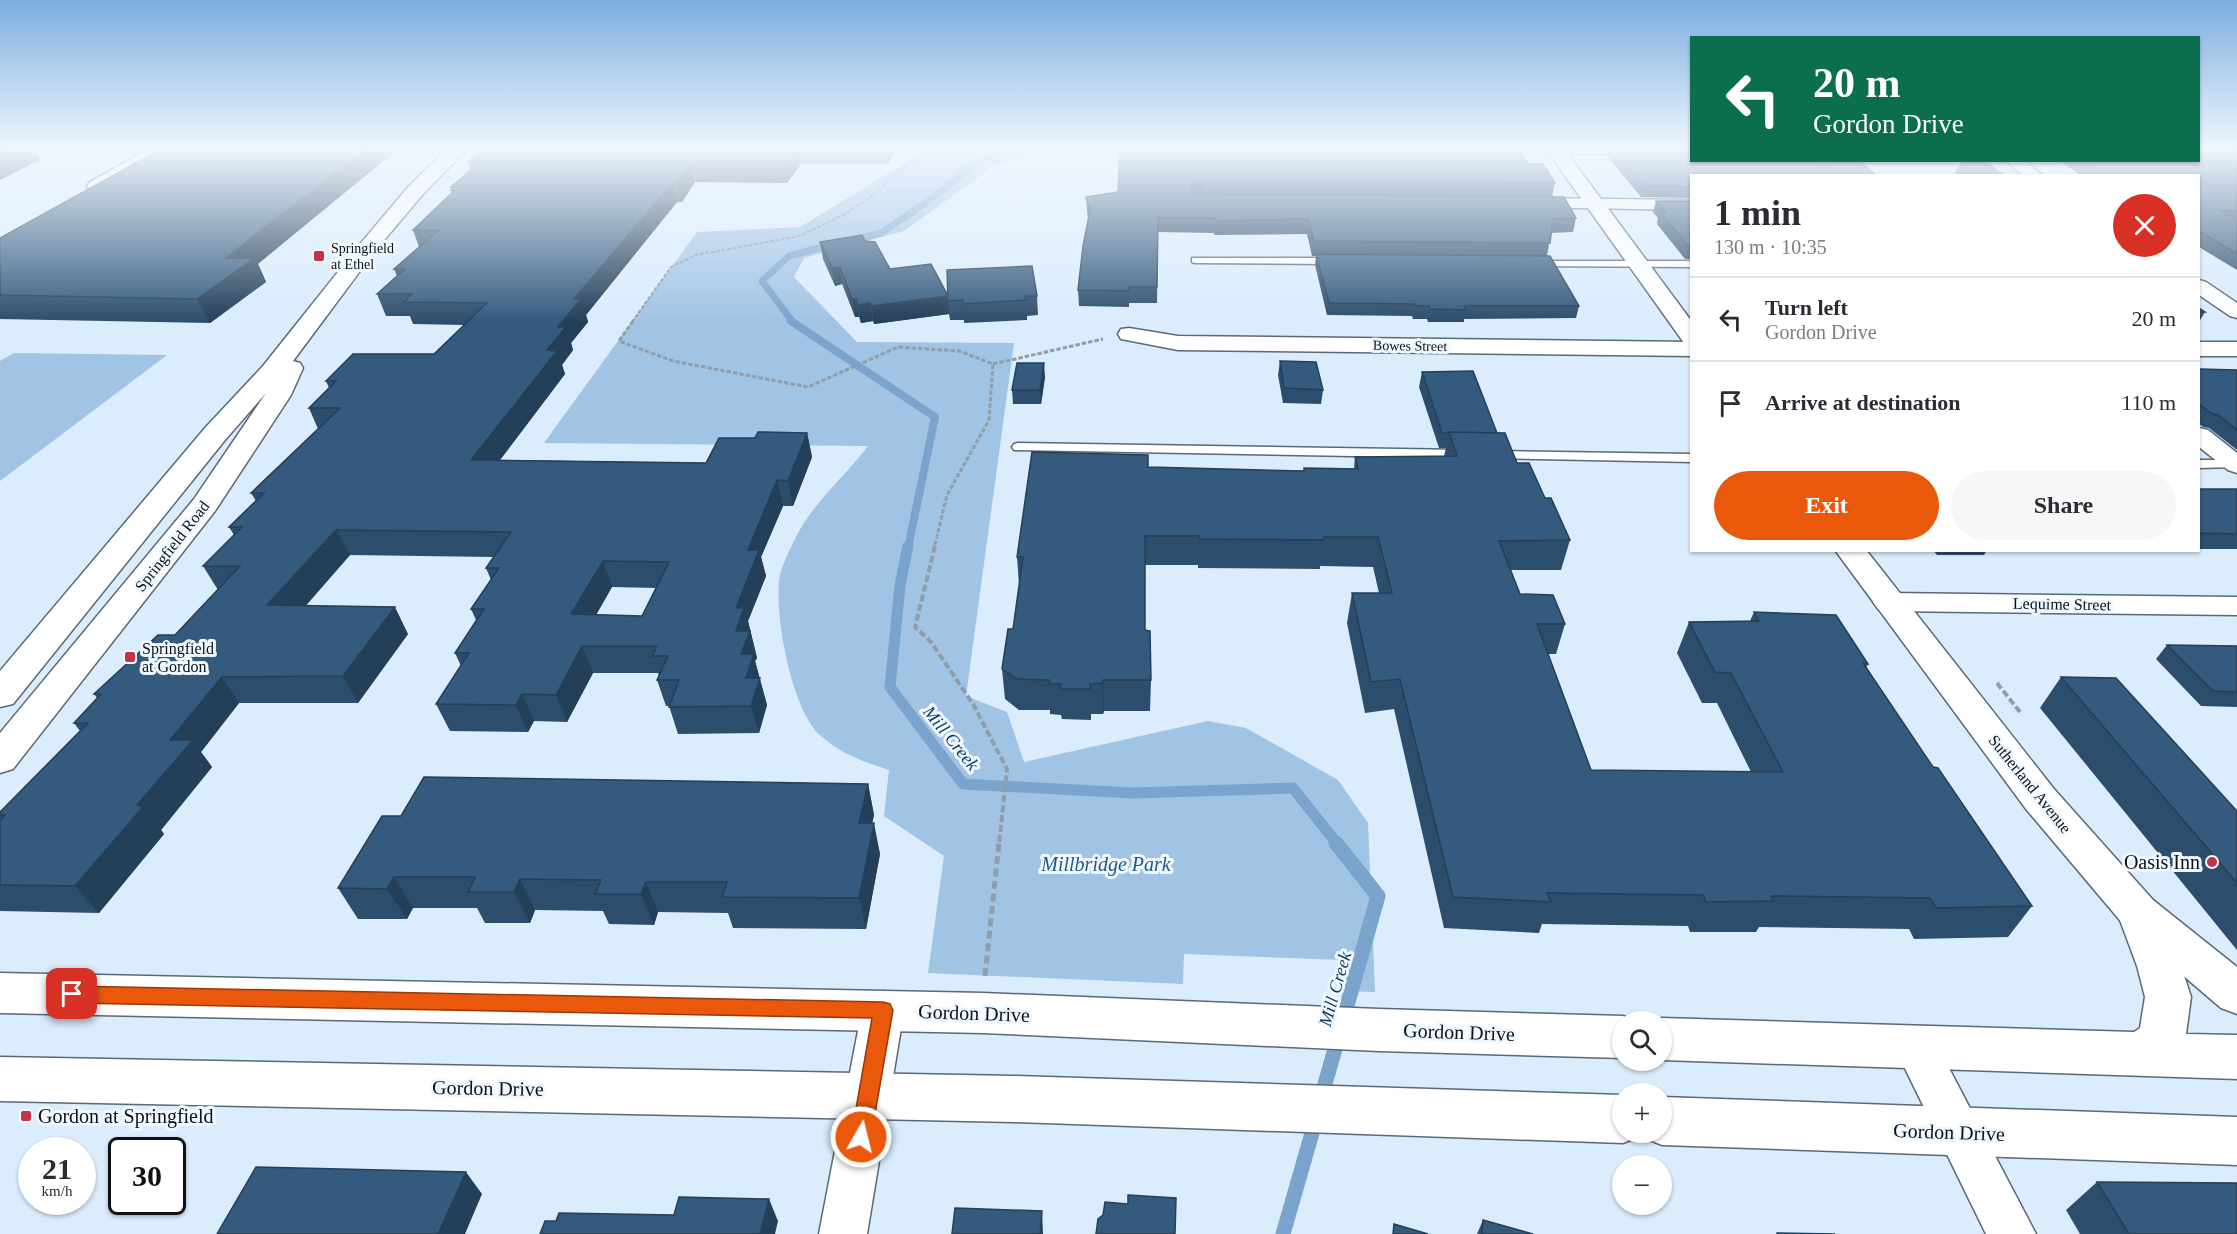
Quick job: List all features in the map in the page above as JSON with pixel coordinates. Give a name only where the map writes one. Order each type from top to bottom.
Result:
[{"type":"main road","name":"Springfield Road","points":[[0,695],[215,434],[272,371],[402,207]]},
{"type":"main road","points":[[1596,207],[1690,335]]},
{"type":"main road","name":"Springfield Road","points":[[0,759],[205,506],[278,395],[316,315]]},
{"type":"main road","name":"Sutherland Avenue","points":[[1851,552],[2040,800],[2138,912],[2237,994]]},
{"type":"main road","points":[[2138,912],[2159,966],[2168,997],[2162,1040],[2139,1055]]},
{"type":"main road","name":"Gordon Drive","points":[[0,993],[883,1010],[1296,1027],[1612,1037]]},
{"type":"main road","points":[[1672,1039],[2237,1057]]},
{"type":"main road","name":"Gordon Drive","points":[[0,1079],[867,1095],[1302,1106],[1612,1119]]},
{"type":"main road","name":"Gordon Drive","points":[[1672,1121],[2237,1141]]},
{"type":"street","points":[[2200,287],[2237,312]]},
{"type":"street","name":"Bowes Street","points":[[1129,334],[1178,343],[1690,349]]},
{"type":"street","points":[[2200,349],[2237,350]]},
{"type":"street","points":[[2200,436],[2236,465]]},
{"type":"street","name":"Lequime Street","points":[[1888,602],[2237,606]]},
{"type":"street","points":[[843,1234],[883,1010]]},
{"type":"street","points":[[1915,1046],[2012,1234]]},
{"type":"lane","points":[[1195,260],[1350,261]]},
{"type":"lane","points":[[1516,263],[1690,264]]},
{"type":"lane","points":[[1018,447],[1690,458]]},
{"type":"lane","points":[[2200,464],[2236,465]]},
{"type":"path","points":[[857,207],[800,236],[696,255],[671,267],[619,341],[673,361],[808,387],[898,347],[959,351],[993,364],[1129,334]]},
{"type":"path","points":[[983,1013],[986,957],[1008,769],[973,704],[931,642],[915,627],[947,495],[989,420],[993,364]]},
{"type":"green space","name":"Millbridge Park","points":[[833,207],[938,207],[904,231],[804,258],[794,277],[857,342],[1014,343],[966,696],[1007,712],[1024,762],[1208,721],[1246,728],[1338,780],[1368,823],[1375,992],[1346,991],[1342,960],[1184,954],[1183,984],[928,973],[944,856],[884,816],[889,770],[845,753],[821,736],[811,724],[794,686],[780,618],[778,598],[780,576],[784,562],[800,529],[818,504],[868,446],[544,443],[697,232],[800,227]]},
{"type":"green space","points":[[14,353],[167,355],[0,481],[0,361]]},
{"type":"building","points":[[57,207],[292,207],[226,258],[255,258],[197,299],[0,295],[0,238]]},
{"type":"building","points":[[438,207],[652,207],[574,299],[581,299],[558,327],[566,327],[547,350],[557,351],[471,460],[706,463],[719,438],[755,438],[758,432],[807,433],[788,481],[777,480],[748,550],[759,550],[736,608],[744,608],[736,631],[750,631],[741,654],[754,654],[746,678],[760,678],[751,706],[669,707],[679,680],[657,680],[668,656],[652,656],[657,646],[582,646],[556,695],[522,694],[516,705],[436,704],[469,653],[455,653],[484,609],[471,609],[499,568],[486,568],[511,532],[336,530],[267,605],[395,607],[343,676],[222,677],[170,740],[193,740],[137,805],[143,807],[75,886],[0,885],[0,820],[5,815],[0,815],[0,812],[88,723],[74,723],[101,694],[94,694],[158,635],[175,635],[240,566],[203,566],[242,527],[229,527],[264,493],[251,493],[340,408],[309,408],[336,381],[326,381],[353,354],[434,354],[487,303],[404,302],[412,294],[377,294],[405,269],[394,269],[439,230],[413,230]],"holes":[[[603,561],[669,562],[642,616],[571,614]]]},
{"type":"building","points":[[1089,207],[1569,207],[1576,218],[1553,219],[1550,243],[1314,241],[1308,219],[1215,221],[1215,218],[1158,218],[1157,287],[1129,287],[1129,291],[1078,290],[1090,211]]},
{"type":"building","points":[[1661,207],[1690,207],[1690,247],[1660,212],[1666,212]]},
{"type":"building","points":[[2200,207],[2237,207],[2237,211],[2220,210],[2237,220],[2237,254],[2200,232]]},
{"type":"building","points":[[862,235],[865,241],[875,242],[890,269],[931,264],[948,296],[872,306],[870,303],[858,305],[856,299],[852,299],[840,267],[832,268],[820,242]]},
{"type":"building","points":[[1316,254],[1550,256],[1579,306],[1464,306],[1466,310],[1430,309],[1429,306],[1415,306],[1414,304],[1329,303]]},
{"type":"building","points":[[1032,266],[1037,296],[1025,296],[1026,300],[963,304],[963,300],[948,301],[947,270]]},
{"type":"building","points":[[1280,361],[1316,362],[1323,390],[1284,388]]},
{"type":"building","points":[[1017,363],[1044,363],[1040,390],[1012,390]]},
{"type":"building","points":[[2200,369],[2237,370],[2237,430],[2218,415],[2212,414],[2200,405]]},
{"type":"building","points":[[1473,371],[1497,433],[1442,433],[1422,372]]},
{"type":"building","points":[[1449,432],[1505,433],[1517,463],[1529,463],[1545,498],[1551,498],[1570,540],[1499,541],[1520,594],[1553,595],[1565,624],[1537,624],[1591,770],[1783,772],[1731,673],[1715,672],[1689,622],[1759,621],[1754,612],[1836,615],[1868,664],[1863,663],[1933,767],[1938,768],[2032,906],[1936,908],[1930,898],[1771,896],[1773,901],[1706,902],[1703,895],[1547,893],[1551,902],[1453,897],[1400,679],[1371,682],[1352,593],[1392,593],[1378,537],[1324,537],[1324,540],[1145,536],[1145,630],[1150,631],[1151,680],[1103,680],[1103,683],[1090,684],[1090,689],[1060,689],[1061,684],[1049,684],[1049,680],[1017,679],[1002,669],[1008,629],[1013,629],[1023,557],[1017,557],[1032,452],[1148,455],[1148,467],[1304,471],[1304,468],[1358,469],[1355,457],[1457,456]]},
{"type":"building","points":[[2200,489],[2237,489],[2237,534],[2200,533]]},
{"type":"building","points":[[2167,645],[2237,646],[2237,692],[2213,691]]},
{"type":"building","points":[[2061,677],[2116,678],[2237,811],[2237,883]]},
{"type":"building","points":[[424,777],[868,784],[859,823],[874,823],[859,898],[722,897],[727,882],[646,882],[641,894],[595,894],[601,880],[520,879],[514,892],[468,892],[475,877],[394,877],[387,889],[338,888],[382,816],[401,816]]},
{"type":"building","points":[[256,1167],[466,1172],[438,1234],[217,1234]]},
{"type":"building","points":[[2097,1182],[2237,1183],[2237,1234],[2129,1234]]},
{"type":"building","points":[[1128,1195],[1176,1198],[1175,1234],[1096,1234],[1098,1219],[1103,1215],[1105,1202],[1128,1204]]},
{"type":"building","points":[[679,1197],[769,1199],[760,1234],[540,1234],[545,1221],[556,1221],[559,1213],[674,1215]]},
{"type":"building","points":[[955,1208],[1042,1211],[1040,1234],[952,1234]]},
{"type":"building","points":[[1483,1220],[1533,1234],[1482,1234]]},
{"type":"building","points":[[1394,1224],[1428,1234],[1393,1234]]},
{"type":"building","points":[[1777,1233],[1835,1234],[1777,1234]]},
{"type":"waterway","name":"Mill Creek","points":[[849,241],[881,233],[920,207]]},
{"type":"waterway","name":"Mill Creek","points":[[793,322],[762,281],[789,256],[834,244]]},
{"type":"waterway","name":"Mill Creek","points":[[791,321],[935,417],[908,548]]},
{"type":"waterway","name":"Mill Creek","points":[[908,546],[900,585],[890,687],[963,784],[1132,793],[1293,788],[1338,845]]},
{"type":"waterway","name":"Mill Creek","points":[[1336,843],[1378,896],[1343,1020]]},
{"type":"waterway","name":"Mill Creek","points":[[1321,1098],[1339,1035]]},
{"type":"waterway","name":"Mill Creek","points":[[1283,1234],[1316,1119]]},
{"type":"place","name":"Springfield at Ethel","points":[[319,256]]},
{"type":"place","name":"Springfield at Gordon","points":[[130,657]]},
{"type":"place","name":"Oasis Inn","points":[[2212,862]]},
{"type":"place","name":"Gordon at Springfield","points":[[26,1116]]},
{"type":"route","points":[[72,994],[883,1010],[861,1137]]}]
